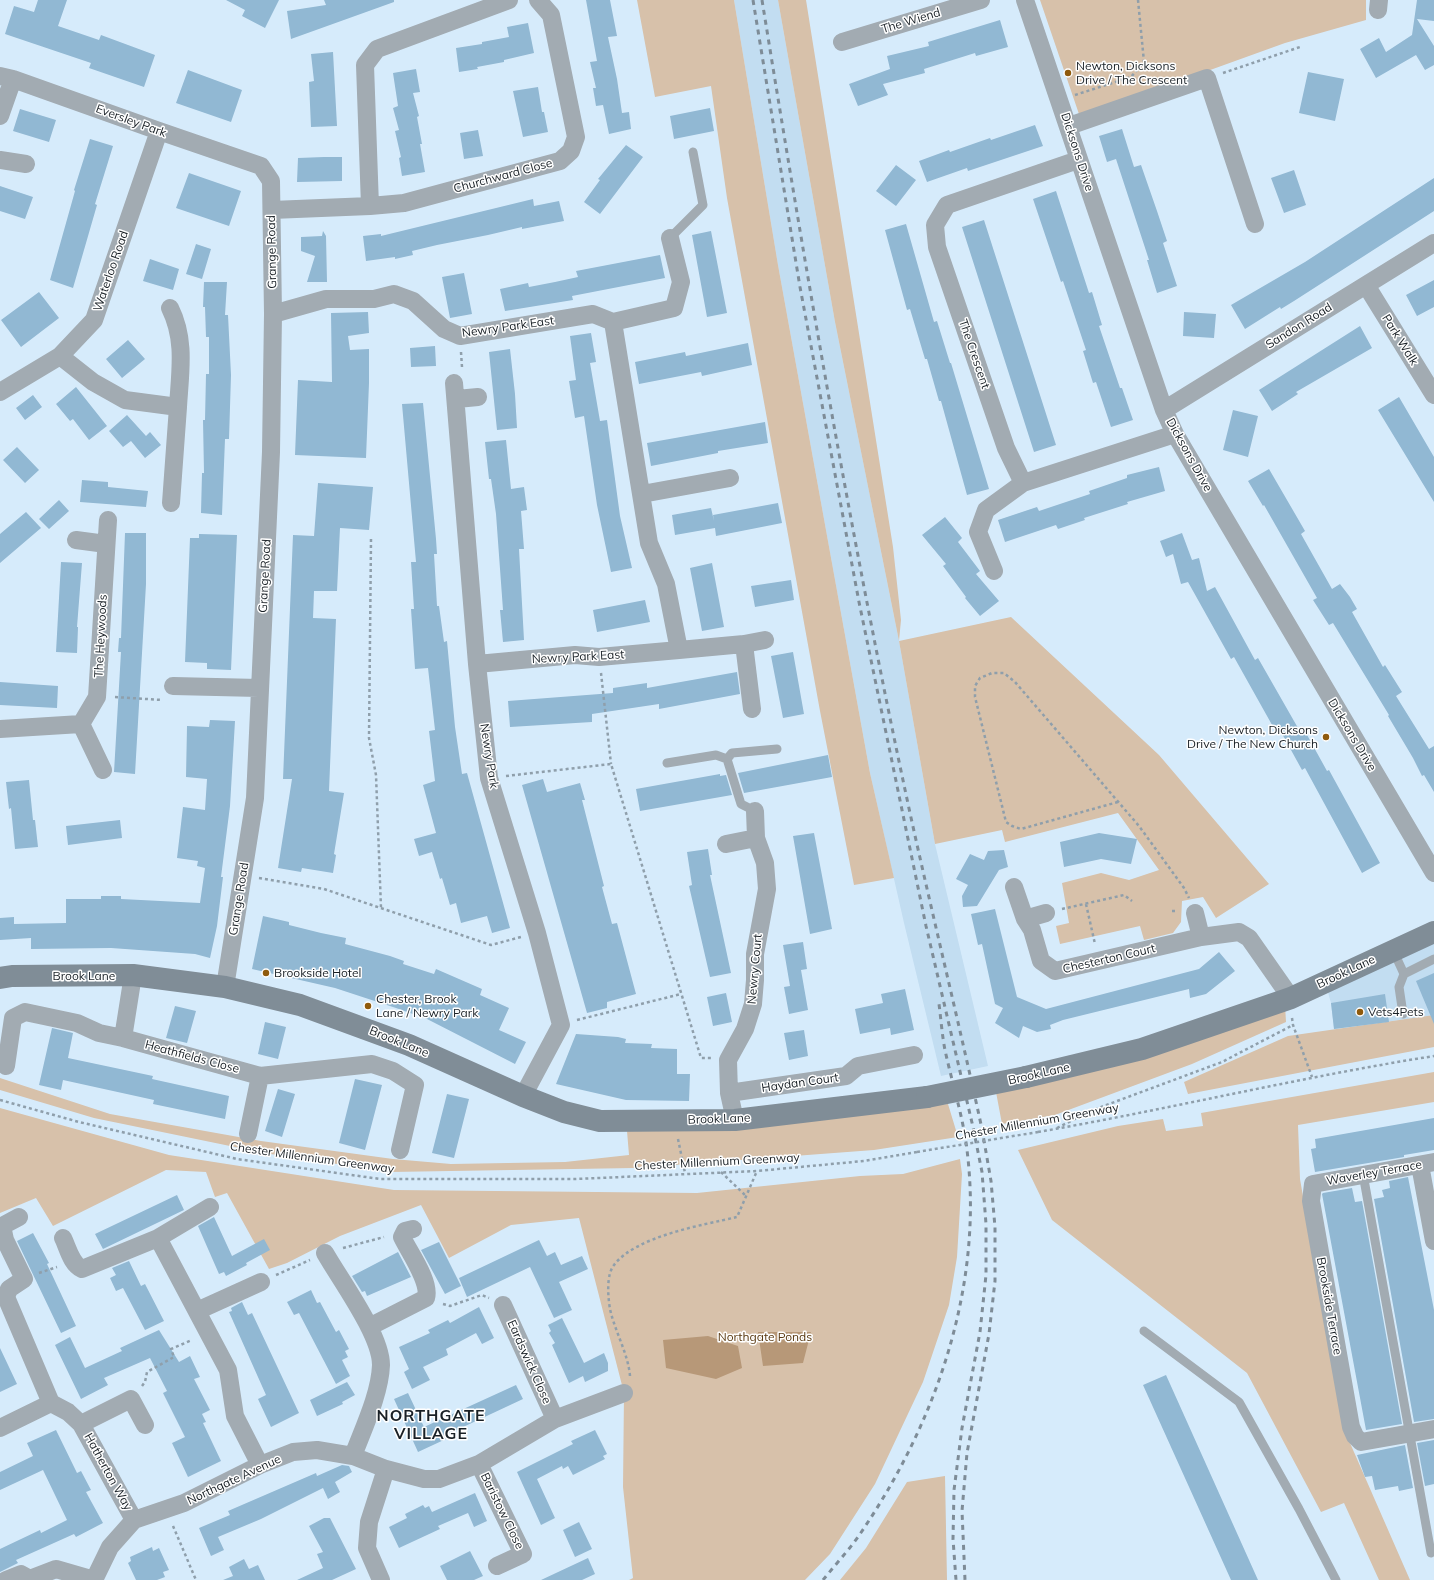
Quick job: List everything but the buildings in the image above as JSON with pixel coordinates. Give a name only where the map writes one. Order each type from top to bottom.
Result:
[{"type":"street","points":[[370,206],[365,65],[377,49],[509,0]]},
{"type":"street","name":"Churchward Close","points":[[272,210],[404,203],[560,161],[571,151],[576,137],[551,15],[538,0]]},
{"type":"street","name":"The Wiend","points":[[842,42],[981,0]]},
{"type":"street","name":"Dicksons Drive","points":[[1025,0],[1060,99],[1078,160],[1113,257],[1164,410],[1175,434],[1434,873]]},
{"type":"street","points":[[0,116],[6,77]]},
{"type":"street","name":"Eversley Park","points":[[6,77],[261,166]]},
{"type":"street","points":[[1069,126],[1207,78],[1256,224]]},
{"type":"street","name":"Waterloo Road","points":[[0,392],[60,356],[94,320],[158,131]]},
{"type":"street","points":[[0,160],[26,164]]},
{"type":"street","name":"The Crescent","points":[[1023,483],[1006,448],[937,247],[935,225],[947,205],[1078,160]]},
{"type":"street","name":"Grange Road","points":[[225,987],[244,875],[255,798],[271,452],[273,314],[272,210],[270,181],[261,166]]},
{"type":"street","points":[[670,238],[681,282],[674,308],[613,322],[649,543],[666,584],[678,650]]},
{"type":"street","name":"Sandon Road","points":[[1164,410],[1434,243]]},
{"type":"street","name":"Park Walk","points":[[1366,285],[1434,395]]},
{"type":"street","name":"Newry Park East","points":[[273,314],[326,299],[374,299],[394,294],[413,301],[444,329],[460,336],[593,314],[613,322]]},
{"type":"street","points":[[170,308],[177,322],[182,354],[171,503]]},
{"type":"street","points":[[60,356],[93,382],[126,400],[178,407]]},
{"type":"street","points":[[455,391],[478,397]]},
{"type":"street","name":"Newry Park","points":[[455,391],[477,664],[489,778],[537,933],[560,1024]]},
{"type":"street","points":[[994,571],[978,532],[986,510],[1023,483],[1175,434]]},
{"type":"street","points":[[642,494],[730,478]]},
{"type":"street","name":"The Heywoods","points":[[81,724],[97,697],[108,520]]},
{"type":"street","points":[[76,540],[106,544]]},
{"type":"street","name":"Newry Park East","points":[[477,664],[575,655],[599,657],[744,644],[765,640]]},
{"type":"street","points":[[744,644],[752,709]]},
{"type":"street","points":[[173,686],[259,688]]},
{"type":"street","points":[[0,729],[81,724],[103,770]]},
{"type":"street","name":"Newry Court","points":[[728,1060],[745,1029],[753,1004],[755,954],[767,889],[765,863],[756,838],[755,811]]},
{"type":"street","points":[[726,844],[756,838]]},
{"type":"street","name":"Chesterton Court","points":[[1014,887],[1024,919],[1032,930],[1041,961],[1055,971],[1201,937],[1238,932],[1249,938],[1291,998]]},
{"type":"street","points":[[1024,919],[1046,913]]},
{"type":"street","points":[[1195,913],[1201,937]]},
{"type":"street","name":"Brook Lane","points":[[0,978],[12,976],[133,976],[225,987],[300,1005],[409,1045],[523,1096],[564,1112],[600,1121],[734,1120],[927,1097],[1026,1078],[1142,1049],[1291,998],[1434,932]]},
{"type":"street","points":[[123,1038],[133,976]]},
{"type":"street","name":"Heathfields Close","points":[[6,1066],[13,1018],[25,1012],[77,1023],[99,1033],[123,1038],[260,1076],[341,1066],[372,1064],[393,1070],[415,1085],[400,1150]]},
{"type":"street","points":[[523,1096],[560,1024]]},
{"type":"street","name":"Haydan Court","points":[[729,1093],[846,1076],[858,1066],[914,1055]]},
{"type":"street","points":[[728,1060],[729,1093],[734,1120]]},
{"type":"street","points":[[248,1134],[260,1076]]},
{"type":"street","points":[[1427,1164],[1434,1241]]},
{"type":"street","name":"Waverley Terrace","points":[[1313,1184],[1363,1174],[1427,1164]]},
{"type":"street","name":"Brookside Terrace","points":[[1313,1184],[1311,1201],[1351,1427],[1355,1436],[1361,1442],[1409,1433]]},
{"type":"street","points":[[63,1238],[74,1261],[78,1267],[82,1269],[158,1238],[210,1207]]},
{"type":"street","points":[[0,1428],[51,1403],[6,1297],[9,1289],[24,1279],[5,1240],[2,1226],[19,1217]]},
{"type":"street","points":[[369,1327],[426,1298],[428,1293],[421,1272],[402,1237],[409,1230]]},
{"type":"street","points":[[158,1238],[207,1333],[228,1370],[235,1416],[260,1464]]},
{"type":"street","points":[[325,1254],[369,1327],[377,1344],[381,1364],[378,1385],[353,1456]]},
{"type":"street","points":[[197,1311],[261,1282]]},
{"type":"street","name":"Eardswick Close","points":[[503,1305],[555,1419]]},
{"type":"street","name":"Northgate Avenue","points":[[134,1520],[167,1510],[260,1464],[293,1452],[317,1450],[353,1456],[386,1469],[424,1478],[439,1479],[479,1464],[555,1419],[624,1393]]},
{"type":"street","points":[[132,1399],[145,1425]]},
{"type":"street","name":"Hatherton Way","points":[[81,1424],[132,1399]]},
{"type":"street","name":"Hatherton Way","points":[[51,1403],[68,1412],[81,1424],[134,1520]]},
{"type":"street","points":[[1409,1433],[1434,1429]]},
{"type":"street","name":"Baristow Close","points":[[479,1464],[523,1554],[497,1566]]},
{"type":"street","points":[[381,1580],[367,1548],[369,1522],[386,1469]]},
{"type":"street","points":[[6,1580],[21,1574],[30,1579],[56,1569],[94,1580],[110,1548],[134,1520]]},
{"type":"lane","points":[[670,238],[702,205],[693,152]]},
{"type":"lane","points":[[755,811],[740,804],[728,759],[732,753],[777,749]]},
{"type":"lane","points":[[667,763],[716,755],[728,759]]},
{"type":"lane","points":[[1393,950],[1404,974]]},
{"type":"lane","points":[[1403,1014],[1399,987],[1404,974],[1434,959]]},
{"type":"lane","points":[[1363,1174],[1431,1553]]},
{"type":"lane","points":[[1144,1331],[1239,1402],[1299,1509],[1336,1580]]},
{"type":"path","points":[[1060,99],[1132,77],[1144,62],[1138,0]]},
{"type":"path","points":[[1207,78],[1300,47]]},
{"type":"path","points":[[455,391],[462,374],[460,336]]},
{"type":"path","points":[[371,539],[369,738],[376,775],[381,908]]},
{"type":"path","points":[[599,657],[611,764],[701,1058],[728,1060]]},
{"type":"path","points":[[1118,802],[1021,829],[1006,822],[975,697],[975,686],[980,678],[992,672],[1004,674],[1015,682],[1139,826],[1184,888],[1195,913]]},
{"type":"path","points":[[97,697],[167,700],[173,686]]},
{"type":"path","points":[[489,778],[611,764]]},
{"type":"path","points":[[244,875],[324,889],[491,944],[537,933]]},
{"type":"path","points":[[1046,913],[1124,895],[1132,901]]},
{"type":"path","points":[[1086,904],[1099,961]]},
{"type":"path","points":[[560,1024],[681,994]]},
{"type":"path","points":[[1055,1129],[1092,1110],[1222,1062],[1293,1025],[1312,1078]]},
{"type":"path","name":"Chester Millennium Greenway","points":[[0,1100],[79,1122],[237,1159],[380,1179],[576,1179],[757,1171],[864,1161],[1055,1129],[1312,1078],[1434,1056]]},
{"type":"path","points":[[674,1120],[685,1174]]},
{"type":"path","points":[[624,1393],[631,1382],[630,1371],[610,1308],[609,1276],[614,1265],[629,1251],[673,1232],[736,1217],[757,1171]]},
{"type":"path","points":[[721,1172],[746,1196]]},
{"type":"path","points":[[261,1282],[325,1254],[409,1230]]},
{"type":"path","points":[[24,1279],[74,1261]]},
{"type":"path","points":[[426,1298],[450,1306],[482,1295],[503,1305]]},
{"type":"path","points":[[132,1399],[145,1382],[147,1372],[174,1357],[171,1349],[207,1333]]},
{"type":"path","points":[[167,1510],[196,1580]]},
{"type":"shaded area","points":[[734,0],[778,0],[835,322],[899,641],[935,844],[988,1066],[941,1076],[904,923],[870,773],[778,265]]},
{"type":"shaded area","points":[[1434,932],[1434,1015],[1334,1029],[1331,1003],[1325,982]]},
{"type":"shaded area","points":[[758,1332],[811,1332],[803,1363],[763,1366]]},
{"type":"shaded area","points":[[708,1336],[738,1346],[742,1368],[716,1379],[666,1368],[663,1340]]},
{"type":"green space","points":[[637,0],[734,0],[778,265],[870,773],[894,878],[854,885],[820,711],[727,198],[711,86],[655,97]]},
{"type":"green space","points":[[778,0],[806,0],[893,547],[901,620],[899,641],[835,322]]},
{"type":"green space","points":[[1040,0],[1366,0],[1366,20],[1285,43],[1080,117]]},
{"type":"green space","points":[[1011,617],[1159,755],[1269,884],[1216,918],[1203,897],[1182,901],[1181,922],[1173,933],[1144,940],[1140,926],[1060,944],[1056,926],[1069,923],[1062,883],[1101,873],[1129,880],[1159,870],[1118,813],[1005,842],[1002,830],[935,844],[899,641]]},
{"type":"green space","points":[[1285,1005],[1286,1022],[1192,1064],[1055,1115],[1002,1124],[996,1092]]},
{"type":"green space","points":[[1434,1015],[1434,1047],[1188,1094],[1184,1082],[1288,1036]]},
{"type":"green space","points":[[1434,1072],[1434,1102],[1298,1125],[1300,1179],[1343,1427],[1410,1580],[1379,1580],[1344,1503],[1321,1512],[1247,1373],[1052,1220],[1018,1150],[1118,1126],[1163,1119],[1166,1131],[1203,1126],[1201,1113]]},
{"type":"green space","points":[[0,1078],[110,1114],[261,1141],[393,1159],[451,1164],[565,1162],[629,1155],[627,1131],[948,1104],[958,1137],[874,1150],[634,1168],[390,1172],[264,1153],[94,1118],[0,1090]]},
{"type":"green space","name":"Northgate Ponds","points":[[0,1108],[169,1155],[394,1190],[697,1193],[860,1176],[903,1174],[960,1159],[962,1174],[957,1257],[949,1305],[923,1382],[875,1484],[830,1554],[805,1580],[629,1580],[633,1578],[623,1487],[624,1393],[579,1218],[511,1225],[449,1258],[421,1205],[340,1236],[287,1263],[269,1269],[227,1193],[215,1197],[206,1172],[166,1170],[53,1226],[36,1198],[0,1213]]},
{"type":"green space","points":[[945,1476],[947,1580],[840,1580],[866,1548],[907,1482]]},
{"type":"railway","points":[[753,0],[800,287],[859,602],[926,926],[973,1127],[982,1172],[986,1224],[986,1275],[980,1332],[962,1428],[954,1490],[953,1539],[956,1580]]},
{"type":"railway","points":[[762,0],[813,306],[849,509],[910,813],[982,1129],[991,1181],[995,1227],[995,1281],[989,1334],[967,1453],[962,1511],[965,1580]]},
{"type":"railway","points":[[823,1580],[860,1534],[887,1491],[911,1446],[932,1400],[948,1351],[961,1302],[968,1252],[970,1201],[967,1150],[960,1112],[945,1050],[939,1004]]},
{"type":"place","name":"Newton, Dicksons Drive / The Crescent","points":[[1068,73]]},
{"type":"place","name":"Newton, Dicksons Drive / The New Church","points":[[1326,737]]},
{"type":"place","name":"Brookside Hotel","points":[[266,973]]},
{"type":"place","name":"Chester, Brook Lane / Newry Park","points":[[368,1006]]},
{"type":"place","name":"Vets4Pets","points":[[1360,1012]]},
{"type":"district","name":"NORTHGATE VILLAGE","points":[[431,1425]]}]
